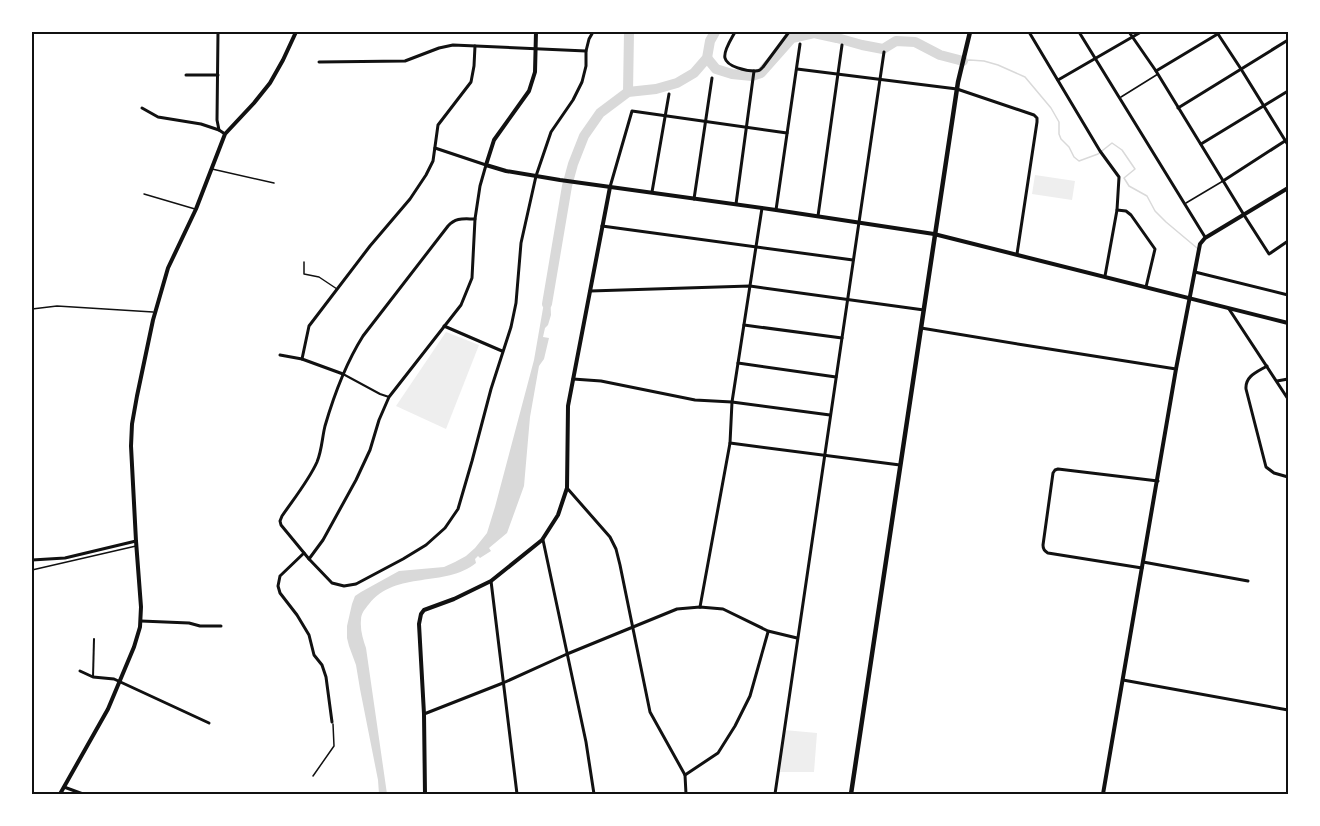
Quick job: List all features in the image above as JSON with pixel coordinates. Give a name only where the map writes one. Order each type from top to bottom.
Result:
[{"type":"main road","points":[[851,795],[934,234],[957,89],[969,32]]},
{"type":"street","points":[[218,32],[217,120],[219,130]]},
{"type":"street","points":[[60,795],[104,718],[138,636],[141,621],[131,446],[132,424],[155,312],[168,268],[196,209],[225,134],[254,103],[271,80],[296,32]]},
{"type":"street","points":[[309,559],[323,540],[356,480],[370,450],[389,397],[461,305],[472,278],[475,219],[480,186],[494,140],[529,91],[535,72],[536,32]]},
{"type":"street","points":[[475,219],[452,221],[363,336],[343,375],[325,427],[317,463],[280,521],[309,559],[332,583],[344,586],[356,584],[403,559],[426,545],[445,528],[458,509],[502,351],[511,327],[516,303],[521,243],[536,176],[551,132],[573,100],[582,82],[586,66],[586,51],[593,32]]},
{"type":"street","points":[[735,32],[725,53],[725,59],[734,67],[754,73],[763,67],[789,32]]},
{"type":"street","points":[[1029,32],[1101,152],[1119,177],[1117,210],[1105,276]]},
{"type":"street","points":[[1079,32],[1205,238]]},
{"type":"street","points":[[1129,32],[1157,73],[1269,254],[1288,241]]},
{"type":"street","points":[[1058,80],[1141,32]]},
{"type":"street","points":[[1157,73],[1219,33],[1288,145]]},
{"type":"street","points":[[1178,108],[1288,40]]},
{"type":"street","points":[[776,210],[800,44]]},
{"type":"street","points":[[319,62],[405,61],[453,45],[586,51]]},
{"type":"street","points":[[818,216],[842,45]]},
{"type":"street","points":[[302,359],[309,326],[370,246],[410,199],[426,175],[433,161],[438,125],[471,82],[475,46]]},
{"type":"street","points":[[775,795],[884,52]]},
{"type":"street","points":[[797,69],[957,89],[1031,113],[1037,118],[1017,254]]},
{"type":"street","points":[[736,204],[754,73]]},
{"type":"street","points":[[186,75],[218,75]]},
{"type":"street","points":[[694,199],[712,78]]},
{"type":"street","points":[[1201,144],[1288,91]]},
{"type":"street","points":[[652,193],[669,94]]},
{"type":"street","points":[[142,108],[158,117],[201,124],[225,134]]},
{"type":"street","points":[[425,795],[424,714],[419,624],[421,614],[427,609],[491,581],[543,540],[558,515],[567,488],[567,416],[573,379],[610,187],[632,111],[787,133]]},
{"type":"street","points":[[1222,181],[1287,140]]},
{"type":"street","points":[[435,148],[506,171],[934,234],[1288,323]]},
{"type":"street","points":[[1103,795],[1176,369],[1200,244],[1205,238],[1288,188]]},
{"type":"street","points":[[700,607],[730,443],[732,402],[762,208]]},
{"type":"street","points":[[1117,210],[1126,211],[1131,215],[1155,249],[1146,286]]},
{"type":"street","points":[[602,226],[853,260]]},
{"type":"street","points":[[1195,272],[1288,295]]},
{"type":"street","points":[[590,291],[750,286],[924,310]]},
{"type":"street","points":[[1229,309],[1288,399]]},
{"type":"street","points":[[744,325],[842,338]]},
{"type":"street","points":[[444,326],[502,351]]},
{"type":"street","points":[[921,328],[1176,369]]},
{"type":"street","points":[[280,355],[302,359],[389,397]]},
{"type":"street","points":[[738,363],[836,377]]},
{"type":"street","points":[[1267,366],[1251,376],[1246,383],[1246,389],[1266,467],[1274,473],[1288,477]]},
{"type":"street","points":[[573,379],[601,381],[694,400],[732,402],[831,415]]},
{"type":"street","points":[[1277,381],[1288,379]]},
{"type":"street","points":[[730,443],[900,465]]},
{"type":"street","points":[[1142,568],[1048,553],[1043,549],[1053,473],[1058,469],[1158,481]]},
{"type":"street","points":[[567,488],[610,537],[616,549],[650,712],[684,776],[686,795]]},
{"type":"street","points":[[543,540],[586,742],[594,795]]},
{"type":"street","points":[[32,560],[65,558],[136,544]]},
{"type":"street","points":[[304,553],[280,576],[278,586],[280,593],[309,635],[314,655],[322,665],[326,677],[332,722]]},
{"type":"street","points":[[1143,562],[1248,581]]},
{"type":"street","points":[[491,581],[517,795]]},
{"type":"street","points":[[424,714],[677,609],[700,607],[723,609],[768,631],[798,638]]},
{"type":"street","points":[[141,621],[221,626]]},
{"type":"street","points":[[684,776],[718,753],[735,726],[750,696],[768,631]]},
{"type":"street","points":[[93,677],[94,639]]},
{"type":"street","points":[[80,671],[93,677],[119,681],[209,723]]},
{"type":"street","points":[[1123,680],[1288,710]]},
{"type":"street","points":[[64,787],[83,795]]},
{"type":"lane","points":[[1120,97],[1157,73]]},
{"type":"lane","points":[[211,168],[274,183]]},
{"type":"lane","points":[[1185,204],[1222,181]]},
{"type":"lane","points":[[144,194],[196,209]]},
{"type":"lane","points":[[304,262],[304,274],[319,277],[338,290]]},
{"type":"lane","points":[[32,309],[57,306],[155,312]]},
{"type":"lane","points":[[32,570],[136,544]]},
{"type":"lane","points":[[313,776],[334,746],[332,722]]},
{"type":"shaded area","points":[[1035,175],[1075,181],[1072,200],[1032,194]]},
{"type":"shaded area","points":[[546,291],[550,292],[551,315],[543,337],[549,338],[544,359],[539,366],[530,417],[524,486],[507,533],[489,548],[491,551],[480,558],[478,556],[475,559],[476,563],[464,571],[393,587],[380,594],[369,604],[362,615],[361,631],[366,648],[387,794],[379,794],[356,665],[347,638],[352,604],[355,596],[399,571],[444,567],[455,562],[475,548],[487,533],[534,360]]},
{"type":"shaded area","points":[[446,332],[479,345],[446,429],[396,406]]},
{"type":"shaded area","points":[[784,730],[817,733],[814,772],[778,772]]},
{"type":"waterway","points":[[628,92],[629,32]]},
{"type":"waterway","points":[[547,304],[567,186],[584,136],[600,113],[628,92],[656,89],[677,83],[694,73],[707,58],[710,41],[715,32]]},
{"type":"waterway","points":[[707,58],[716,69],[732,74],[752,76],[761,73],[792,38],[814,33],[883,49],[896,41],[915,42],[940,55],[963,61]]},
{"type":"waterway","points":[[963,61],[984,61],[1025,77],[1051,108],[1059,122],[1061,139],[1079,161],[1098,154],[1112,143],[1122,150],[1135,169],[1124,178],[1129,186],[1147,196],[1155,211],[1197,248]]}]
